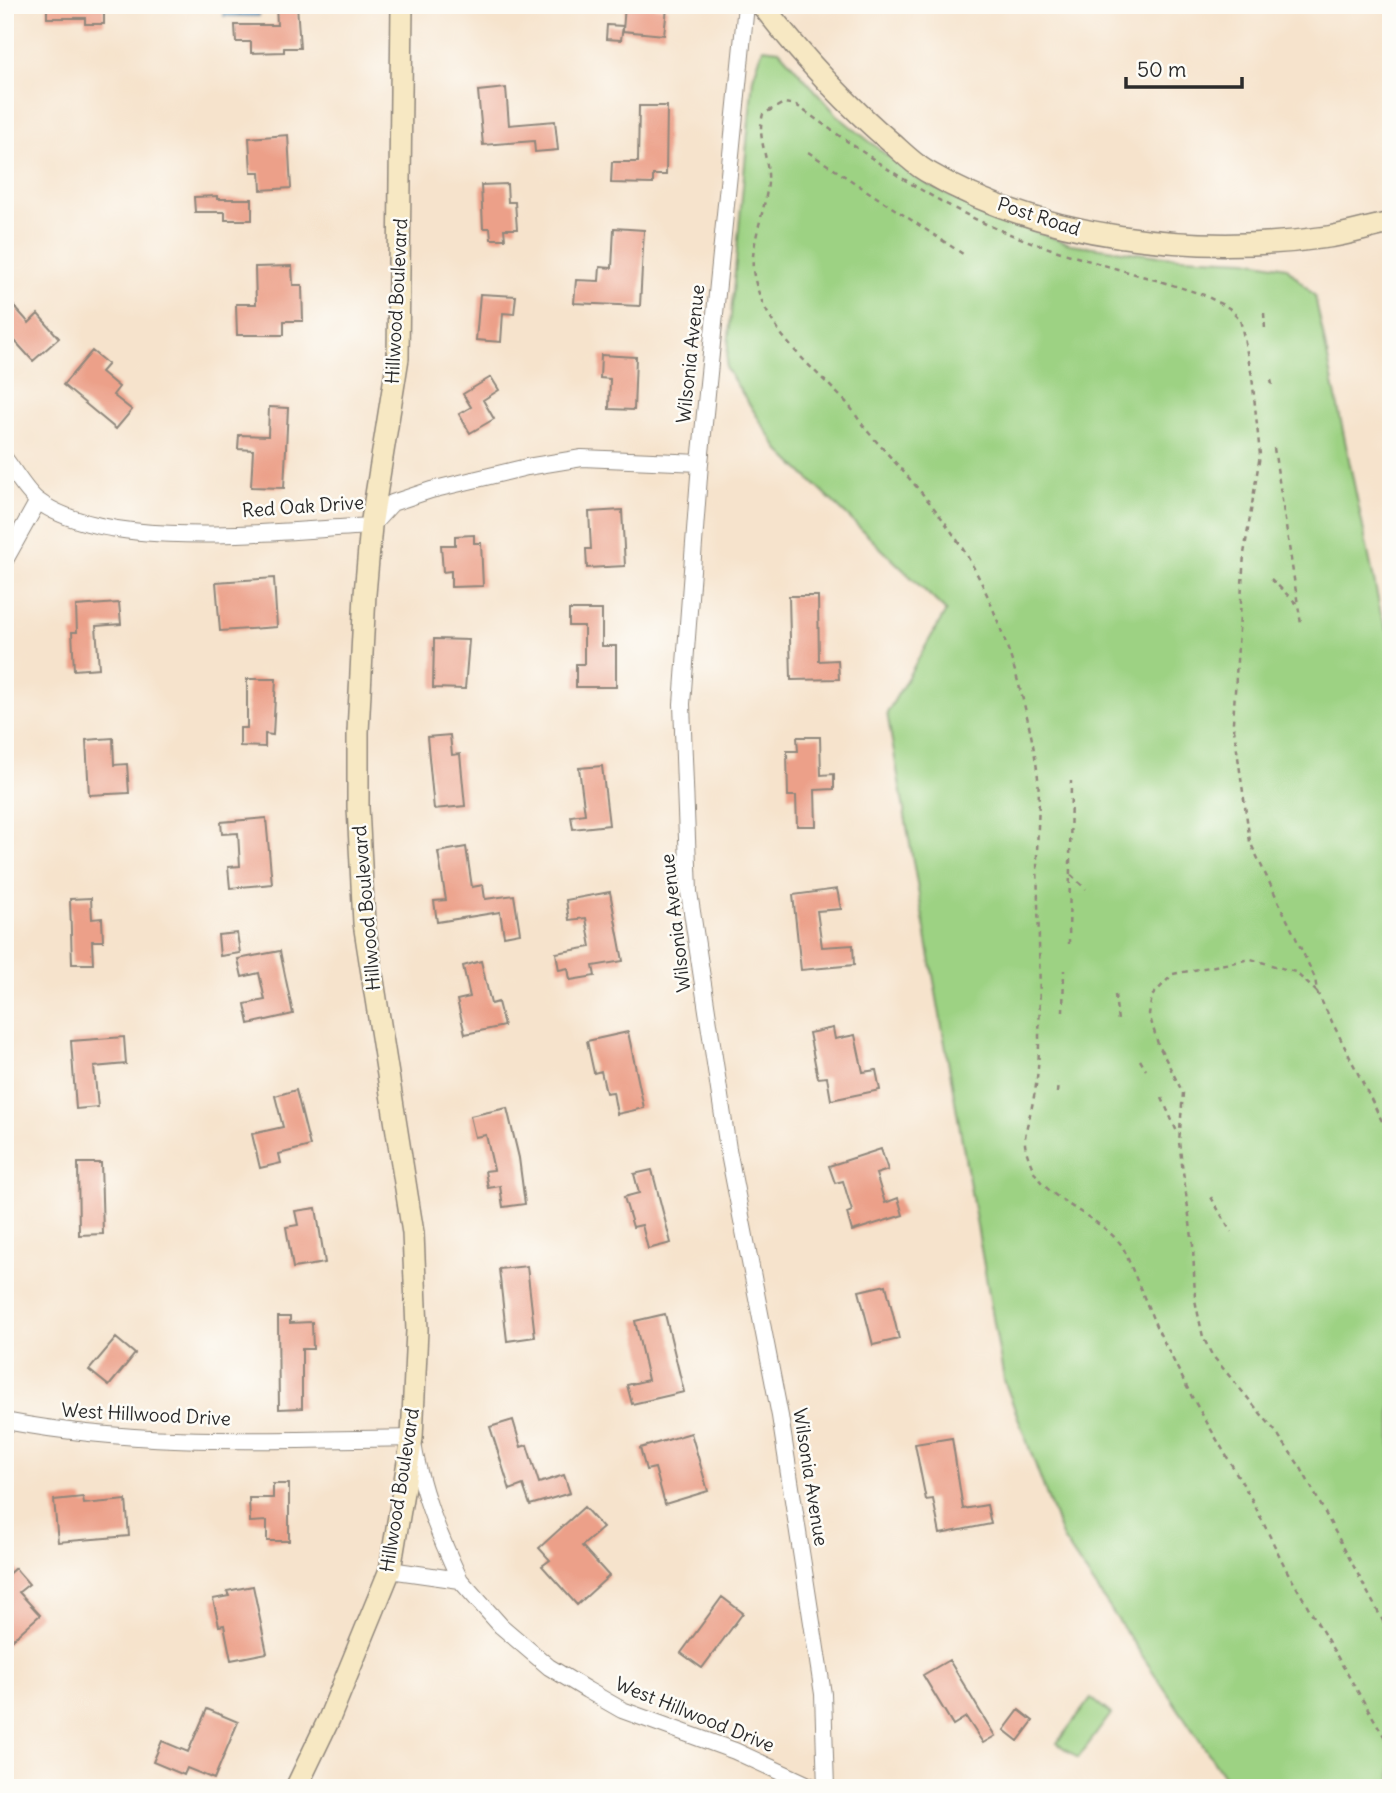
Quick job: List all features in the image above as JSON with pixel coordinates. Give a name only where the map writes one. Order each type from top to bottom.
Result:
[{"type":"street","name":"Hillwood Boulevard","points":[[296,1788],[329,1719],[390,1570],[412,1438],[417,1330],[413,1233],[364,923],[358,807],[362,629],[371,526],[398,358],[402,5]]},
{"type":"street","name":"Wilsonia Avenue","points":[[746,5],[700,463],[682,704],[689,892],[728,1149],[780,1416],[822,1694],[826,1788]]},
{"type":"street","name":"Post Road","points":[[762,5],[797,51],[868,123],[925,171],[998,204],[1082,232],[1220,244],[1329,237],[1391,223]]},
{"type":"street","name":"Red Oak Drive","points":[[5,459],[38,501],[91,526],[129,532],[187,534],[371,526],[392,503],[431,490],[527,467],[582,458],[700,463]]},
{"type":"street","points":[[5,561],[38,501]]},
{"type":"street","name":"West Hillwood Drive","points":[[5,1421],[64,1432],[186,1442],[412,1438],[418,1476],[434,1525],[460,1580],[501,1626],[558,1672],[622,1710],[735,1751],[815,1788]]},
{"type":"street","points":[[390,1570],[460,1580]]},
{"type":"path","points":[[1391,1139],[1317,992],[1315,978],[1251,842],[1233,722],[1246,532],[1260,455],[1252,376],[1240,320],[1229,308],[1203,295],[1073,255],[964,213],[897,177],[796,105],[784,103],[763,114],[759,128],[768,175],[763,219],[752,257],[754,277],[772,324],[806,364],[845,400],[864,428],[946,520],[967,552],[992,605],[1009,649],[1024,704],[1037,773],[1038,916],[1042,957],[1038,1072],[1025,1144],[1032,1168],[1040,1182],[1116,1237],[1123,1247],[1156,1326],[1192,1397],[1251,1498],[1287,1571],[1391,1748]]},
{"type":"path","points":[[808,152],[962,254]]},
{"type":"path","points":[[1264,313],[1265,330]]},
{"type":"path","points":[[1271,380],[1273,389]]},
{"type":"path","points":[[1274,448],[1301,624]]},
{"type":"path","points":[[1271,579],[1298,604]]},
{"type":"path","points":[[1069,944],[1072,781]]},
{"type":"path","points":[[1070,874],[1086,889]]},
{"type":"path","points":[[1317,992],[1295,972],[1251,958],[1173,974],[1159,987],[1149,1005],[1149,1014],[1158,1044],[1184,1093],[1180,1137],[1193,1245],[1195,1300],[1206,1345],[1301,1468],[1391,1636]]},
{"type":"path","points":[[1063,1012],[1064,970]]},
{"type":"path","points":[[1115,995],[1118,1021]]},
{"type":"path","points":[[1140,1059],[1146,1070]]},
{"type":"path","points":[[1057,1093],[1058,1083]]},
{"type":"path","points":[[1162,1098],[1180,1137]]},
{"type":"path","points":[[1212,1197],[1230,1232]]},
{"type":"green space","points":[[763,48],[779,50],[839,117],[914,177],[980,212],[1070,244],[1160,256],[1246,260],[1286,267],[1315,296],[1381,614],[1391,640],[1391,1788],[1232,1788],[1063,1539],[1004,1380],[887,713],[946,611],[779,450],[726,368],[753,78]]},
{"type":"green space","points":[[1091,1698],[1111,1714],[1078,1758],[1057,1743]]},
{"type":"water","points":[[224,5],[259,5],[259,16],[224,16]]},
{"type":"building","points":[[47,5],[104,5],[104,24],[85,24],[85,18],[47,18]]},
{"type":"building","points":[[276,5],[297,5],[300,48],[284,48],[284,52],[251,53],[251,42],[236,42],[235,25],[277,25]]},
{"type":"building","points":[[625,5],[667,8],[664,35],[623,31]]},
{"type":"building","points":[[607,25],[623,26],[621,40],[606,39]]},
{"type":"building","points":[[506,88],[509,125],[555,121],[558,150],[535,152],[534,141],[483,145],[478,91]]},
{"type":"building","points":[[639,106],[667,106],[666,175],[653,175],[653,184],[611,183],[612,162],[638,162]]},
{"type":"building","points":[[288,135],[291,188],[261,190],[260,172],[251,172],[249,138]]},
{"type":"building","points":[[507,184],[508,202],[515,202],[517,229],[504,229],[505,239],[491,239],[490,228],[483,228],[481,185]]},
{"type":"building","points":[[217,196],[217,199],[252,199],[252,220],[225,220],[225,212],[195,212],[194,197]]},
{"type":"building","points":[[614,228],[644,230],[640,306],[574,303],[576,280],[599,281],[600,267],[612,268]]},
{"type":"building","points":[[292,266],[293,285],[302,285],[303,321],[284,321],[284,335],[237,335],[236,304],[256,304],[255,267]]},
{"type":"building","points":[[480,294],[516,296],[514,314],[503,313],[501,342],[476,340]]},
{"type":"building","points":[[5,296],[29,323],[38,314],[59,338],[33,361],[5,330]]},
{"type":"building","points":[[92,351],[108,364],[101,372],[119,387],[113,395],[132,410],[116,429],[63,385]]},
{"type":"building","points":[[601,355],[636,357],[634,410],[609,409],[610,379],[600,378]]},
{"type":"building","points":[[491,377],[499,390],[483,400],[494,419],[470,433],[459,414],[471,407],[463,394]]},
{"type":"building","points":[[269,407],[288,408],[284,488],[251,487],[253,450],[238,449],[239,435],[268,436]]},
{"type":"building","points":[[622,510],[625,566],[587,568],[586,549],[591,549],[589,512]]},
{"type":"building","points":[[474,535],[474,543],[481,543],[483,586],[451,587],[451,571],[443,572],[441,545],[455,545],[455,536]]},
{"type":"building","points":[[274,578],[277,627],[220,631],[216,582]]},
{"type":"building","points":[[789,596],[818,596],[819,661],[838,660],[839,679],[791,680]]},
{"type":"building","points":[[119,603],[121,624],[96,626],[99,668],[74,670],[72,632],[77,632],[76,606]]},
{"type":"building","points":[[569,610],[602,610],[602,646],[616,646],[616,687],[576,687],[576,664],[584,664],[584,626],[569,626]]},
{"type":"building","points":[[434,639],[469,640],[465,689],[433,688]]},
{"type":"building","points":[[247,679],[276,679],[273,735],[265,734],[265,747],[240,746],[240,728],[247,728]]},
{"type":"building","points":[[450,735],[452,755],[460,754],[465,806],[434,809],[427,737]]},
{"type":"building","points":[[797,737],[820,737],[821,775],[834,774],[834,789],[815,790],[816,826],[797,826],[796,796],[788,796],[787,751],[798,751]]},
{"type":"building","points":[[113,738],[114,765],[127,764],[129,793],[89,795],[86,740]]},
{"type":"building","points":[[602,766],[609,825],[573,829],[571,816],[585,814],[579,768]]},
{"type":"building","points":[[266,818],[272,884],[230,888],[228,867],[240,866],[238,833],[222,834],[221,822]]},
{"type":"building","points":[[466,847],[472,887],[483,885],[485,899],[514,895],[520,933],[504,936],[500,912],[437,922],[434,901],[446,900],[438,852]]},
{"type":"building","points":[[837,889],[841,909],[817,911],[822,947],[853,945],[854,965],[801,970],[793,895]]},
{"type":"building","points":[[610,892],[623,961],[593,966],[595,976],[570,980],[568,968],[559,970],[556,953],[591,947],[586,918],[569,920],[566,900]]},
{"type":"building","points":[[91,898],[92,919],[102,918],[103,941],[92,941],[93,964],[72,964],[70,899]]},
{"type":"building","points":[[237,933],[240,953],[220,956],[218,935]]},
{"type":"building","points":[[280,951],[293,1014],[249,1024],[245,1004],[265,1000],[259,973],[242,977],[238,959]]},
{"type":"building","points":[[481,961],[491,1004],[498,1002],[504,1026],[465,1034],[457,1000],[470,997],[463,966]]},
{"type":"building","points":[[833,1028],[835,1039],[855,1035],[863,1072],[876,1070],[880,1090],[831,1100],[827,1077],[818,1078],[809,1033]]},
{"type":"building","points":[[628,1032],[644,1108],[617,1114],[613,1092],[606,1093],[601,1071],[594,1073],[587,1041]]},
{"type":"building","points":[[124,1037],[126,1064],[94,1067],[98,1107],[76,1109],[71,1041]]},
{"type":"building","points":[[296,1090],[310,1146],[279,1154],[281,1163],[260,1168],[252,1134],[283,1127],[275,1096]]},
{"type":"building","points":[[507,1108],[519,1158],[525,1204],[503,1207],[500,1186],[488,1188],[485,1171],[494,1170],[486,1135],[475,1137],[470,1116]]},
{"type":"building","points":[[881,1149],[888,1170],[876,1174],[885,1203],[898,1198],[903,1215],[852,1231],[847,1213],[852,1211],[843,1181],[835,1183],[829,1166]]},
{"type":"building","points":[[78,1163],[101,1163],[103,1234],[79,1235]]},
{"type":"building","points":[[652,1170],[671,1243],[648,1249],[642,1225],[633,1227],[624,1197],[639,1193],[634,1174]]},
{"type":"building","points":[[316,1208],[325,1263],[293,1268],[286,1227],[298,1225],[295,1211]]},
{"type":"building","points":[[527,1266],[535,1337],[507,1341],[499,1269]]},
{"type":"building","points":[[886,1285],[899,1339],[873,1345],[859,1291]]},
{"type":"building","points":[[665,1314],[684,1392],[632,1404],[627,1385],[648,1380],[635,1321]]},
{"type":"building","points":[[278,1317],[290,1317],[290,1323],[312,1322],[313,1349],[302,1349],[302,1408],[279,1409]]},
{"type":"building","points":[[116,1338],[135,1354],[109,1386],[89,1370]]},
{"type":"building","points":[[513,1420],[521,1447],[527,1445],[539,1483],[564,1475],[570,1493],[530,1505],[523,1485],[510,1490],[490,1427]]},
{"type":"building","points":[[691,1433],[708,1491],[665,1504],[655,1468],[646,1470],[640,1448]]},
{"type":"building","points":[[952,1438],[963,1509],[987,1505],[991,1524],[940,1534],[933,1499],[926,1500],[915,1444]]},
{"type":"building","points":[[273,1484],[289,1484],[289,1541],[267,1541],[267,1521],[250,1522],[249,1498],[273,1498]]},
{"type":"building","points":[[83,1497],[84,1504],[126,1500],[129,1536],[58,1542],[54,1500]]},
{"type":"building","points":[[584,1507],[603,1528],[582,1546],[609,1576],[577,1605],[542,1566],[550,1560],[539,1548]]},
{"type":"building","points":[[15,1568],[29,1584],[19,1592],[40,1615],[5,1646],[5,1577]]},
{"type":"building","points":[[253,1586],[267,1653],[231,1660],[224,1625],[219,1626],[213,1599],[229,1596],[227,1591]]},
{"type":"building","points":[[722,1597],[743,1613],[702,1668],[681,1653]]},
{"type":"building","points":[[949,1660],[995,1736],[983,1743],[966,1717],[953,1725],[923,1675]]},
{"type":"building","points":[[207,1709],[238,1722],[214,1779],[187,1768],[184,1775],[153,1762],[162,1741],[188,1752]]},
{"type":"building","points":[[1019,1710],[1033,1721],[1018,1741],[1004,1730]]}]
